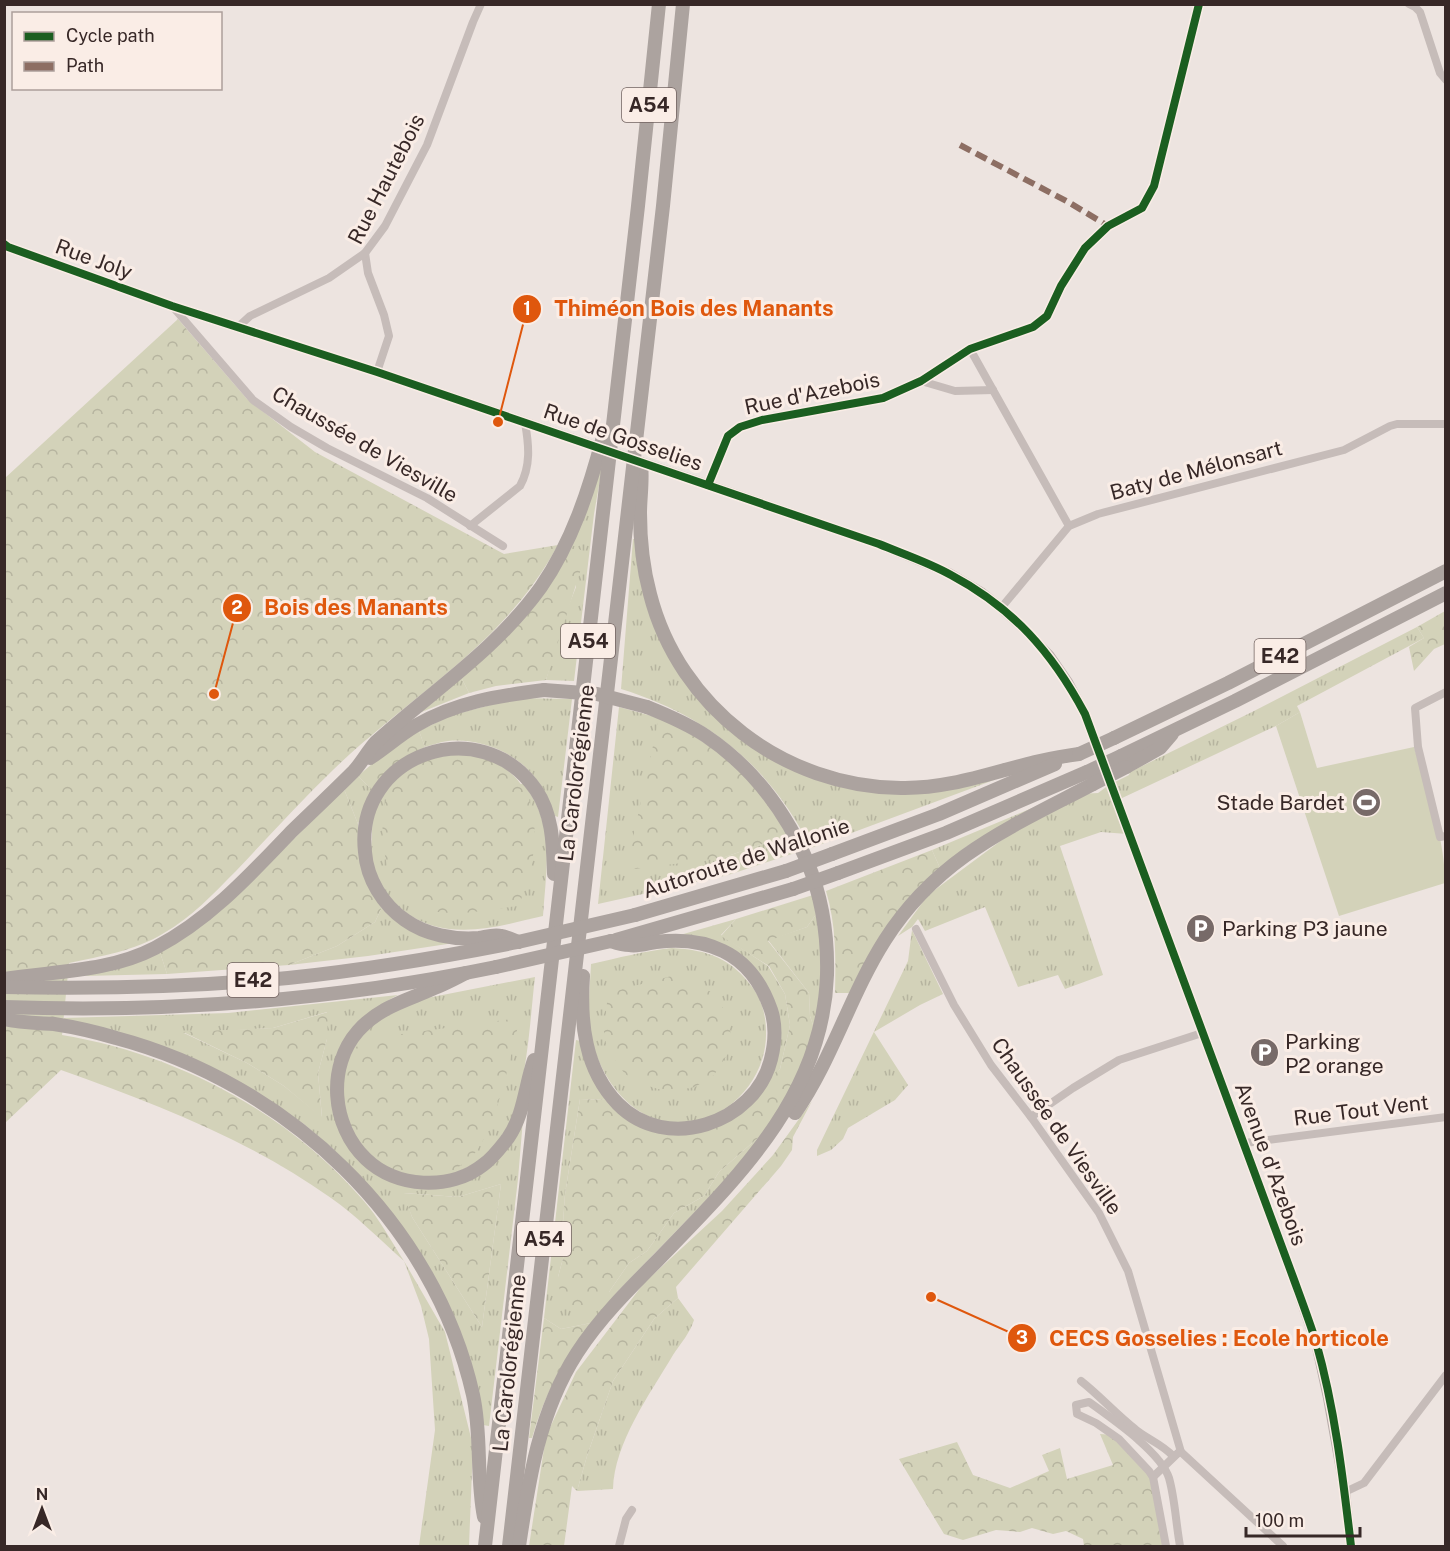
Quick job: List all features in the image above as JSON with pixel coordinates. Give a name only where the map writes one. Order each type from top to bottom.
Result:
[{"type":"highway","name":"La Carolorégienne","points":[[485,1546],[659,4]]},
{"type":"highway","name":"La Carolorégienne","points":[[509,1546],[635,447],[683,4]]},
{"type":"highway","points":[[4,979],[123,961],[152,949],[181,933],[213,909],[250,875],[355,769],[375,744],[448,683],[497,638],[540,588],[571,533],[590,486],[618,371]]},
{"type":"highway","points":[[635,447],[642,466],[640,524],[645,569],[650,595],[669,645],[683,670],[717,711],[737,730],[761,747],[786,762],[842,781],[902,788],[961,783],[1079,753]]},
{"type":"highway","name":"Autoroute de Wallonie","points":[[499,940],[518,942],[635,915],[786,871],[939,814],[1114,738],[1228,683],[1446,571]]},
{"type":"highway","name":"E42","points":[[1090,778],[1160,748],[1174,731],[1446,593]]},
{"type":"highway","points":[[355,769],[415,726],[451,709],[490,697],[544,690],[597,694],[647,707],[676,719],[706,736],[734,758],[760,783],[778,807],[795,835],[816,882],[826,935],[827,987],[823,1018],[815,1048],[803,1078],[789,1106],[764,1144],[724,1190],[604,1316],[577,1352],[547,1413],[537,1445],[529,1478],[519,1546]]},
{"type":"highway","points":[[499,940],[446,937],[405,921],[382,898],[369,873],[364,846],[366,820],[376,795],[398,769],[427,753],[458,748],[489,754],[516,769],[537,792],[553,836],[556,912]]},
{"type":"highway","points":[[764,1144],[779,1135],[797,1110],[825,1060],[879,952],[909,906],[963,855],[1090,778]]},
{"type":"highway","name":"Autoroute de Wallonie","points":[[632,941],[792,890],[1090,778]]},
{"type":"highway","points":[[579,932],[583,971],[584,1036],[593,1064],[607,1090],[618,1104],[633,1116],[650,1124],[672,1128],[695,1128],[716,1122],[742,1106],[762,1082],[769,1069],[774,1035],[773,1016],[766,996],[755,976],[724,952],[704,944],[684,941],[632,941]]},
{"type":"highway","name":"E42","points":[[4,987],[119,987],[276,978],[380,966],[499,940]]},
{"type":"highway","name":"E42","points":[[4,1007],[204,1005],[301,996],[466,973],[611,941],[632,941]]},
{"type":"highway","points":[[466,973],[436,988],[401,1001],[376,1015],[356,1033],[340,1064],[336,1087],[347,1134],[364,1157],[375,1166],[405,1179],[431,1183],[453,1180],[483,1165],[509,1136],[517,1120],[543,1032]]},
{"type":"highway","points":[[4,1019],[57,1025],[117,1038],[176,1058],[263,1103],[300,1130],[343,1167],[377,1204],[409,1248],[438,1295],[458,1343],[473,1397],[481,1501],[487,1530]]},
{"type":"street","name":"Rue Hautebois","points":[[377,372],[388,336],[384,315],[368,273],[365,253],[385,226],[427,145],[481,4]]},
{"type":"street","name":"Rue d'Azebois","points":[[708,485],[729,436],[740,427],[762,420],[883,398],[921,381],[970,349],[1033,327],[1047,316],[1061,286],[1084,248],[1108,225],[1142,208],[1154,186],[1199,4]]},
{"type":"street","points":[[1409,4],[1420,12],[1440,73],[1446,80]]},
{"type":"street","name":"Rue Joly","points":[[4,244],[172,306]]},
{"type":"street","points":[[238,327],[250,316],[329,278],[365,253]]},
{"type":"street","name":"Rue de Gosselies","points":[[172,306],[377,372],[879,543],[949,573],[981,592],[1001,608],[1050,656],[1068,682],[1085,714],[1119,804]]},
{"type":"street","name":"Chaussée de Viesville","points":[[172,306],[253,400],[291,427],[327,448],[427,498],[503,546]]},
{"type":"street","points":[[970,349],[1069,526]]},
{"type":"street","points":[[921,381],[955,391],[993,390]]},
{"type":"street","points":[[470,526],[520,486],[528,463],[525,423]]},
{"type":"street","name":"Baty de Mélonsart","points":[[1001,608],[1069,526],[1098,514],[1344,450],[1390,426],[1446,424]]},
{"type":"street","points":[[1443,837],[1418,747],[1415,708],[1446,692]]},
{"type":"street","name":"Avenue d'Azebois","points":[[1119,804],[1202,1033],[1245,1143],[1316,1343],[1338,1446],[1351,1546]]},
{"type":"street","name":"Chaussée de Viesville","points":[[916,929],[954,1005],[991,1065],[1100,1213],[1128,1270],[1177,1454]]},
{"type":"street","points":[[1031,1117],[1072,1088],[1119,1060],[1202,1033]]},
{"type":"street","name":"Rue Tout Vent","points":[[1245,1143],[1446,1117]]},
{"type":"street","points":[[1345,1492],[1364,1484],[1446,1375]]},
{"type":"street","points":[[1082,1381],[1145,1437],[1177,1454],[1283,1546]]},
{"type":"street","points":[[1166,1546],[1153,1478],[1119,1439],[1096,1423],[1077,1414],[1076,1405],[1089,1402],[1137,1439],[1164,1466],[1169,1477],[1180,1546]]},
{"type":"street","points":[[1153,1478],[1177,1454]]},
{"type":"street","points":[[619,1546],[626,1519],[632,1510]]},
{"type":"green space","points":[[178,319],[247,399],[315,452],[504,554],[558,545],[536,581],[484,640],[334,769],[236,871],[193,912],[174,927],[141,944],[118,952],[69,963],[62,1035],[147,1056],[188,1072],[265,1114],[333,1168],[380,1222],[404,1261],[341,1205],[267,1158],[166,1110],[61,1070],[5,1123],[5,478]]},
{"type":"green space","points":[[604,457],[594,514],[574,681],[546,680],[561,625],[576,587],[572,545]]},
{"type":"green space","points":[[633,539],[637,539],[655,622],[737,734],[851,787],[994,780],[811,848],[795,819],[776,792],[733,748],[682,714],[621,689]]},
{"type":"green space","points":[[572,545],[586,553],[546,680],[496,686],[469,693],[461,677]]},
{"type":"green space","points":[[1445,611],[1445,644],[1434,649],[1414,671],[1409,647],[1424,638],[1417,627]]},
{"type":"green space","points":[[1417,627],[1424,638],[1297,706],[1300,712],[1276,726],[1120,799],[1115,782],[1129,775],[1130,772]]},
{"type":"green space","points":[[461,677],[469,693],[419,713]]},
{"type":"green space","points":[[518,698],[572,699],[558,817],[555,816],[537,780],[516,759],[494,748],[471,742],[448,741],[425,747],[419,731],[452,715]]},
{"type":"green space","points":[[619,707],[659,718],[722,858],[789,835],[798,852],[728,875],[598,904]]},
{"type":"green space","name":"Stade Bardet","points":[[1300,712],[1317,768],[1414,747],[1439,831],[1445,883],[1339,916],[1276,726]]},
{"type":"green space","points":[[659,718],[686,731],[724,757],[756,789],[789,835],[722,858],[626,870]]},
{"type":"green space","points":[[419,731],[425,747],[395,765],[372,790],[358,776],[387,751]]},
{"type":"green space","points":[[454,754],[479,757],[502,766],[523,787],[529,800],[535,830],[534,846],[530,873],[519,906],[458,913],[434,911],[418,906],[405,898],[389,872],[383,841],[383,824],[384,809],[393,783],[398,776],[412,766],[429,759]]},
{"type":"green space","points":[[358,776],[372,790],[358,824],[344,789]]},
{"type":"green space","points":[[394,781],[523,784],[533,799],[545,831],[547,864],[543,916],[489,928],[448,929],[423,922],[393,901],[379,881],[371,855],[373,817],[384,794]]},
{"type":"green space","points":[[1109,785],[1127,834],[1101,832],[1060,846],[1103,975],[1065,989],[1058,975],[1018,987],[985,907],[925,931],[918,919],[912,927],[898,936],[928,895],[1022,825],[1080,794],[1098,793]]},
{"type":"green space","points":[[344,789],[358,824],[359,855],[382,907],[375,922],[337,946],[289,965],[167,974],[160,952],[226,906]]},
{"type":"green space","points":[[1044,803],[966,847],[940,868],[932,850]]},
{"type":"green space","points":[[932,850],[940,868],[851,993],[835,993],[834,929],[826,891]]},
{"type":"green space","points":[[813,895],[817,913],[807,927],[768,941],[809,993],[810,1016],[814,1028],[796,1082],[768,1129],[719,1172],[704,1196],[674,1213],[647,1251],[629,1263],[609,1292],[590,1307],[571,1310],[560,1294],[558,1277],[566,1247],[563,1223],[565,1194],[580,1099],[608,1100],[624,1114],[693,1132],[780,1069],[790,1025],[785,994],[769,966],[721,936],[736,919]]},
{"type":"green space","points":[[382,907],[454,943],[289,965],[337,946],[375,922]]},
{"type":"green space","points":[[817,913],[823,971],[814,1028],[810,1016],[809,993],[768,940],[807,927]]},
{"type":"green space","points":[[736,919],[721,935],[768,966],[785,994],[790,1025],[780,1069],[768,1079],[778,1044],[754,970],[673,937]]},
{"type":"green space","points":[[912,930],[943,994],[874,1032],[908,1085],[895,1100],[848,1128],[843,1139],[831,1150],[817,1156],[817,1150],[908,961]]},
{"type":"green space","points":[[672,948],[708,954],[736,969],[759,998],[766,1026],[764,1054],[756,1074],[744,1092],[728,1107],[709,1117],[688,1122],[666,1122],[644,1114],[634,1108],[618,1092],[600,1063],[592,1042],[589,1023],[591,964]]},
{"type":"green space","points":[[160,952],[167,974],[84,976],[133,963]]},
{"type":"green space","points":[[679,974],[711,992],[728,1015],[731,1037],[727,1055],[714,1075],[695,1087],[668,1092],[642,1084],[625,1074],[607,1049],[604,1032],[608,993]]},
{"type":"green space","points":[[535,977],[524,1069],[513,1115],[504,1135],[487,1155],[444,1177],[351,1049],[368,1028],[393,1010],[422,999]]},
{"type":"green space","points":[[398,995],[370,1013],[347,1037],[350,1150],[466,1180],[523,1119],[489,1426],[483,1425],[424,1261],[406,1232],[382,1202],[332,1148],[304,1124],[273,1104],[178,1052],[110,1031],[64,1021],[64,1018],[228,1013]],"holes":[[[327,1012],[327,1039],[318,1073],[322,1117],[284,1086],[247,1063],[184,1033],[273,1028]],[[501,1184],[482,1327],[412,1217],[404,1193],[458,1197]]]},
{"type":"green space","points":[[328,1012],[327,1039],[318,1073],[322,1118],[284,1086],[247,1063],[183,1032],[273,1028]]},
{"type":"green space","points":[[520,1018],[497,1107],[483,1140],[469,1159],[445,1176],[424,1178],[403,1174],[384,1166],[364,1151],[346,1117],[341,1096],[342,1082],[351,1049],[380,1037]]},
{"type":"green space","points":[[576,1040],[581,1041],[608,1100],[580,1099],[565,1194],[563,1223],[566,1247],[558,1277],[609,1292],[629,1263],[647,1251],[674,1213],[704,1196],[719,1172],[768,1129],[721,1185],[619,1290],[591,1323],[561,1329],[544,1318]]},
{"type":"green space","points":[[812,1101],[793,1137],[792,1150],[781,1166],[676,1287],[678,1298],[654,1319],[613,1381],[577,1491],[572,1486],[564,1546],[529,1546],[546,1436],[576,1372],[644,1283],[722,1211],[773,1155]]},
{"type":"green space","points":[[501,1184],[482,1327],[412,1217],[403,1193],[458,1197]]},
{"type":"green space","points":[[404,1261],[445,1332],[473,1446],[469,1546],[419,1546],[435,1430],[429,1339],[421,1306]]},
{"type":"green space","points":[[678,1298],[694,1320],[688,1334],[644,1402],[626,1437],[615,1472],[613,1489],[577,1491],[613,1381],[654,1319]]},
{"type":"green space","points":[[544,1318],[561,1329],[591,1323],[556,1378],[542,1407],[532,1438],[529,1438]]},
{"type":"green space","points":[[1100,1434],[1113,1435],[1152,1475],[1164,1546],[1084,1546],[1083,1539],[1066,1531],[1053,1534],[1032,1528],[1020,1532],[996,1530],[963,1540],[944,1534],[899,1459],[957,1442],[973,1475],[1010,1488],[1049,1471],[1042,1455],[1060,1448],[1067,1479],[1113,1465]]},
{"type":"marked path","points":[[960,145],[1070,203],[1108,226]]},
{"type":"cycle path","points":[[708,485],[728,436],[740,427],[762,420],[883,398],[921,381],[970,349],[1033,327],[1047,316],[1061,286],[1085,248],[1108,226],[1142,208],[1154,186],[1199,4]]},
{"type":"cycle path","points":[[4,244],[172,306],[377,372],[879,544],[951,575],[1012,617],[1044,651],[1085,714],[1302,1301],[1323,1367],[1341,1469],[1351,1546]]},
{"type":"place","name":"Thiméon Bois des Manants","points":[[498,422]]},
{"type":"place","name":"Bois des Manants","points":[[214,694]]},
{"type":"place","name":"Stade Bardet","points":[[1366,802]]},
{"type":"place","name":"Parking P3 jaune","points":[[1201,928]]},
{"type":"place","name":"Parking P2 orange","points":[[1264,1053]]},
{"type":"place","name":"CECS Gosselies : Ecole horticole","points":[[931,1297]]}]
